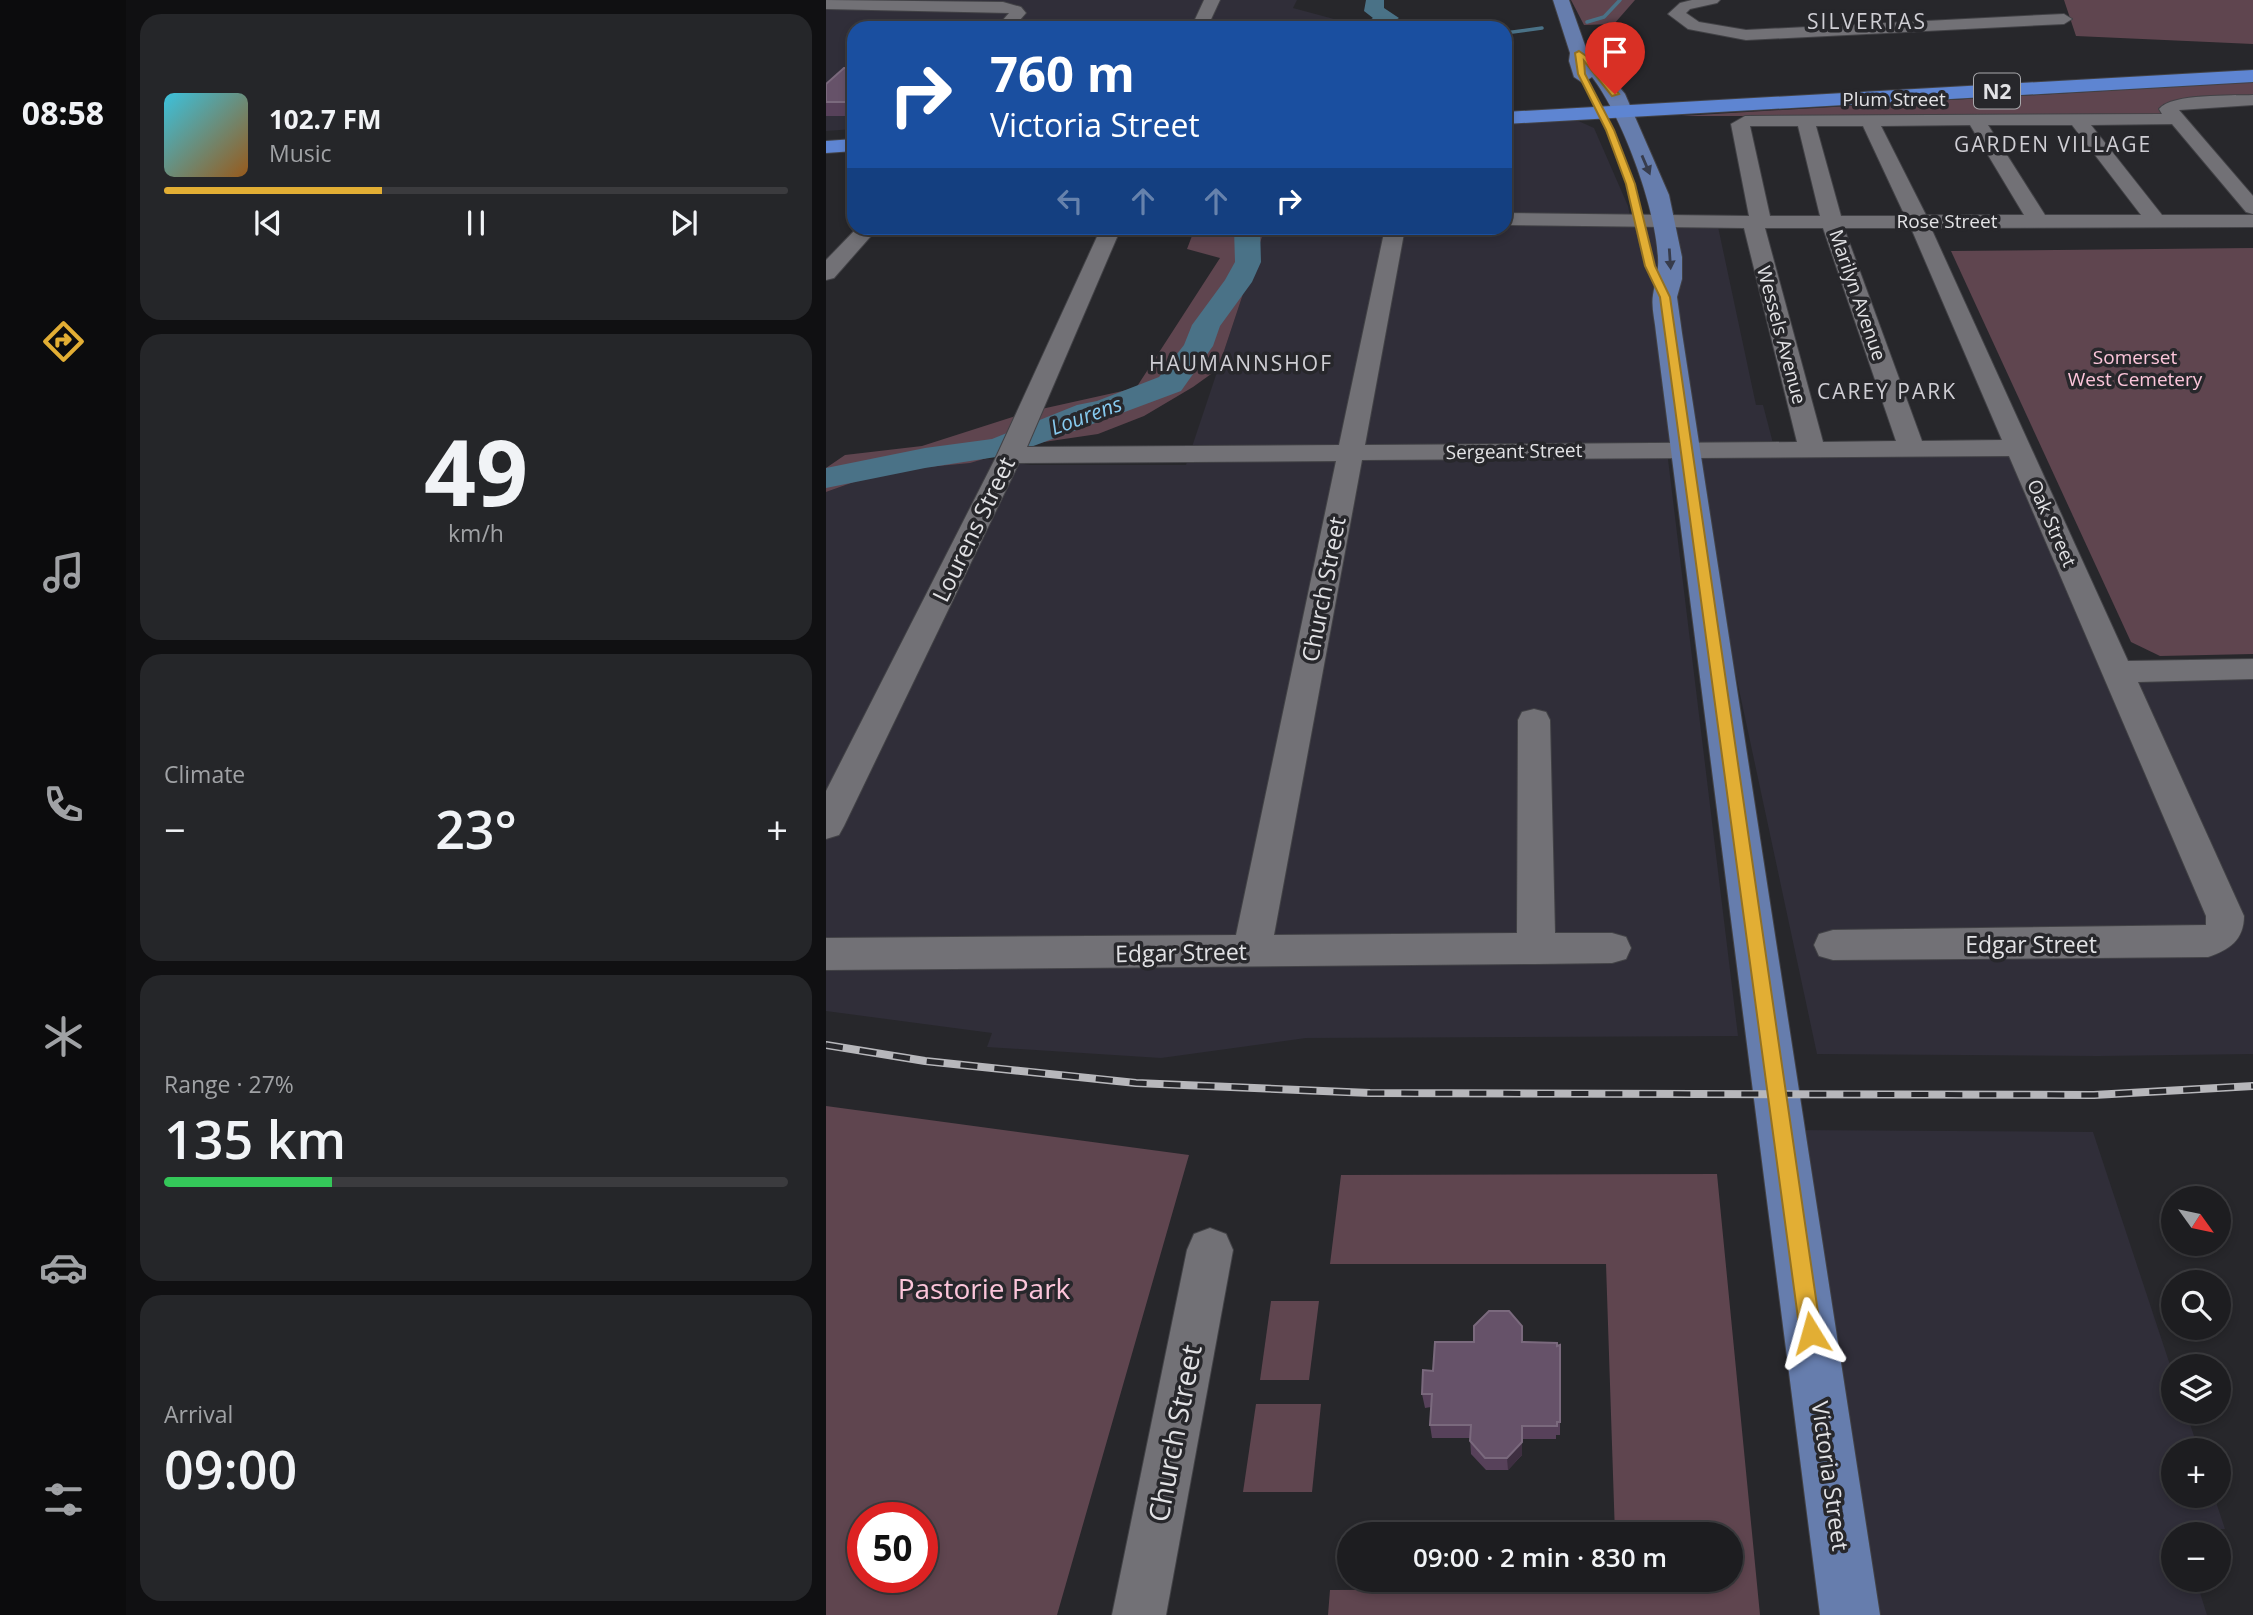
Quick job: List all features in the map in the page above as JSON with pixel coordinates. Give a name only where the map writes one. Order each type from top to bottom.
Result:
[{"type":"highway","name":"N2","points":[[1512,117],[1609,108],[2253,68]]},
{"type":"highway","name":"N2","points":[[1512,109],[1609,108],[2253,76]]},
{"type":"highway","points":[[826,147],[847,146]]},
{"type":"highway","points":[[826,155],[847,154]]},
{"type":"main road","name":"Victoria Street","points":[[1561,0],[1579,53],[1590,62],[1615,94],[1609,108],[1626,173]]},
{"type":"main road","name":"Victoria Street","points":[[1609,108],[1650,175],[1665,221],[1671,267],[1665,297],[1850,1615]]},
{"type":"main road","name":"Victoria Street","points":[[1633,196],[1654,278],[1665,297]]},
{"type":"street","points":[[1202,21],[1212,0]]},
{"type":"street","points":[[1712,0],[1685,6],[1676,14],[1694,26],[1736,35],[2064,19]]},
{"type":"street","points":[[830,2],[1003,7],[1018,13],[1011,21]]},
{"type":"street","points":[[1992,10],[2003,22]]},
{"type":"street","points":[[2253,100],[2176,105],[2168,109],[2253,208]]},
{"type":"street","points":[[1975,119],[2038,221]]},
{"type":"street","points":[[2077,119],[2156,221]]},
{"type":"street","name":"Plum Street","points":[[1740,124],[1752,121],[1805,120],[2175,119]]},
{"type":"street","name":"Marilyn Avenue","points":[[1805,120],[1832,221],[1912,449]]},
{"type":"street","name":"Oak Street","points":[[1869,120],[1918,220],[2225,916],[2224,930]]},
{"type":"street","name":"Wessels Avenue","points":[[1740,124],[1757,222],[1812,449]]},
{"type":"street","name":"Rose Street","points":[[1512,220],[1644,238],[1665,221],[2253,221]]},
{"type":"street","points":[[827,271],[861,235]]},
{"type":"street","name":"Lourens Street","points":[[826,826],[1012,450],[1108,235]]},
{"type":"street","name":"Church Street","points":[[1252,951],[1394,235]]},
{"type":"street","name":"Sergeant Street","points":[[1012,450],[1350,453],[2018,448]]},
{"type":"street","points":[[2118,672],[2253,669]]},
{"type":"street","points":[[1534,720],[1536,949]]},
{"type":"street","name":"Edgar Street","points":[[1833,945],[2208,943],[2224,930]]},
{"type":"street","name":"Edgar Street","points":[[826,954],[1612,948]]},
{"type":"street","name":"Church Street","points":[[1139,1615],[1210,1250]]},
{"type":"shaded area","points":[[826,0],[1297,0],[1293,8],[1341,21],[847,21],[847,130],[826,131]]},
{"type":"shaded area","points":[[1574,119],[1594,128],[1628,206],[1631,221],[1717,222],[1756,405],[1763,405],[1775,451],[2017,452],[2119,673],[2253,669],[2253,1054],[1817,1054],[1688,451],[1667,451],[1738,1036],[1306,1038],[1161,1058],[987,1047],[992,1033],[826,1011],[826,492],[885,471],[987,459],[1031,465],[1186,465],[1263,235],[1512,235],[1512,122]]},
{"type":"shaded area","points":[[1785,1130],[2093,1132],[2166,1354],[2161,1354],[2161,1424],[2190,1424],[2195,1438],[2161,1438],[2161,1508],[2218,1508],[2223,1522],[2161,1522],[2161,1592],[2200,1592],[2207,1615],[1848,1615]]},
{"type":"green space","points":[[1571,0],[1635,0],[1614,24],[1584,25]]},
{"type":"green space","points":[[2064,0],[2253,0],[2253,44],[2076,36]]},
{"type":"green space","points":[[2253,82],[2253,100],[2163,104],[2166,116],[1681,116]]},
{"type":"green space","points":[[1192,235],[1263,235],[1218,369],[1193,387],[1144,416],[1098,434],[1037,443],[970,463],[885,471],[826,492],[826,468],[845,455],[922,446],[1028,412],[1136,388],[1220,258],[1187,249]]},
{"type":"green space","name":"Somerset West Cemetery","points":[[2253,248],[2253,654],[2160,656],[2131,642],[1951,251]]},
{"type":"green space","name":"Pastorie Park","points":[[826,1106],[1189,1155],[1057,1615],[826,1615]]},
{"type":"green space","points":[[1717,1174],[1760,1615],[1328,1615],[1330,1590],[1743,1592],[1743,1522],[1615,1522],[1606,1264],[1330,1264],[1341,1175]]},
{"type":"green space","points":[[1271,1301],[1319,1301],[1309,1380],[1260,1380]]},
{"type":"green space","points":[[1256,1404],[1321,1404],[1312,1492],[1243,1492]]},
{"type":"building","points":[[847,68],[847,102],[826,102],[826,84]]},
{"type":"building","points":[[1489,1311],[1509,1311],[1522,1326],[1522,1342],[1560,1345],[1560,1422],[1557,1422],[1557,1426],[1522,1426],[1522,1442],[1507,1458],[1485,1458],[1470,1441],[1471,1425],[1430,1425],[1432,1394],[1422,1394],[1423,1370],[1433,1371],[1435,1342],[1474,1342],[1474,1326]]},
{"type":"waterway","name":"Lourens","points":[[1375,0],[1374,11],[1389,18],[1382,21]]},
{"type":"waterway","points":[[1587,22],[1604,17],[1620,0]]},
{"type":"waterway","points":[[1512,32],[1542,28]]},
{"type":"waterway","name":"Lourens","points":[[826,478],[925,458],[997,448],[1088,412],[1104,409],[1170,384],[1198,346],[1206,325],[1238,282],[1248,262],[1247,235]]},
{"type":"railway","points":[[826,1045],[925,1061],[1136,1083],[1370,1093],[2094,1095],[2253,1086]]},
{"type":"district","name":"SILVERTAS","points":[[1867,21]]},
{"type":"district","name":"GARDEN VILLAGE","points":[[2053,144]]},
{"type":"district","name":"HAUMANNSHOF","points":[[1241,363]]},
{"type":"district","name":"CAREY PARK","points":[[1887,391]]},
{"type":"route","points":[[1615,94],[1590,62],[1579,53],[1577,57],[1581,74],[1610,130],[1630,184],[1650,266],[1665,297],[1811,1333]]}]
